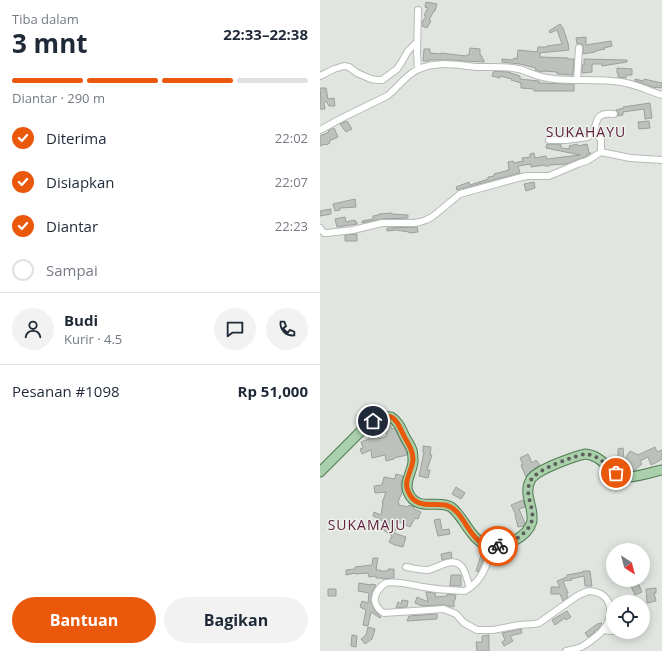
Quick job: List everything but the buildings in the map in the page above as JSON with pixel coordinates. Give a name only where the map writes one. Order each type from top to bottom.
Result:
[{"type":"main road","points":[[320,472],[368,424],[382,417],[392,417],[399,424],[412,452],[413,464],[407,481],[407,490],[410,496],[418,503],[445,505],[452,508],[477,539],[488,546],[493,547],[510,543],[527,530],[533,516],[528,496],[529,484],[534,476],[548,467],[585,454],[590,454],[596,456],[616,473],[624,476],[629,477],[662,470]]},
{"type":"street","points":[[418,10],[418,69]]},
{"type":"street","points":[[320,76],[344,66],[349,67],[371,80],[382,80],[397,69],[408,51],[417,42]]},
{"type":"street","points":[[577,80],[579,48]]},
{"type":"street","points":[[320,130],[387,96],[418,69],[442,64],[479,67],[498,66],[557,79],[623,82],[661,93]]},
{"type":"street","points":[[549,140],[588,138],[594,131],[595,124],[601,115],[605,113],[614,114]]},
{"type":"street","points":[[594,131],[601,140],[602,152]]},
{"type":"street","points":[[320,228],[324,233],[327,233],[353,230],[382,224],[414,224],[432,217],[460,194],[527,176],[549,176],[571,166],[587,161],[602,152],[630,158],[662,160]]},
{"type":"street","points":[[493,547],[483,573],[475,583],[464,590],[387,583],[382,585],[378,591],[375,602],[380,611],[384,613],[444,609],[456,614],[464,623],[477,630],[493,630],[539,623],[577,596],[588,591],[598,592],[609,602],[610,606],[610,616],[603,630],[582,647],[566,651]]},
{"type":"street","points":[[406,567],[428,570],[449,562],[456,563],[462,568],[470,587]]},
{"type":"way so far","points":[[498,546],[504,545],[516,539],[530,526],[533,516],[528,496],[529,484],[534,476],[539,472],[548,467],[579,456],[590,454],[596,456],[616,473]]},
{"type":"district","name":"SUKAHAYU","points":[[586,131]]},
{"type":"district","name":"SUKAMAJU","points":[[367,524]]},
{"type":"route","points":[[373,421],[382,417],[392,417],[399,424],[411,447],[413,464],[407,481],[407,490],[413,499],[422,504],[449,506],[455,511],[477,539],[488,546],[498,546]]}]
